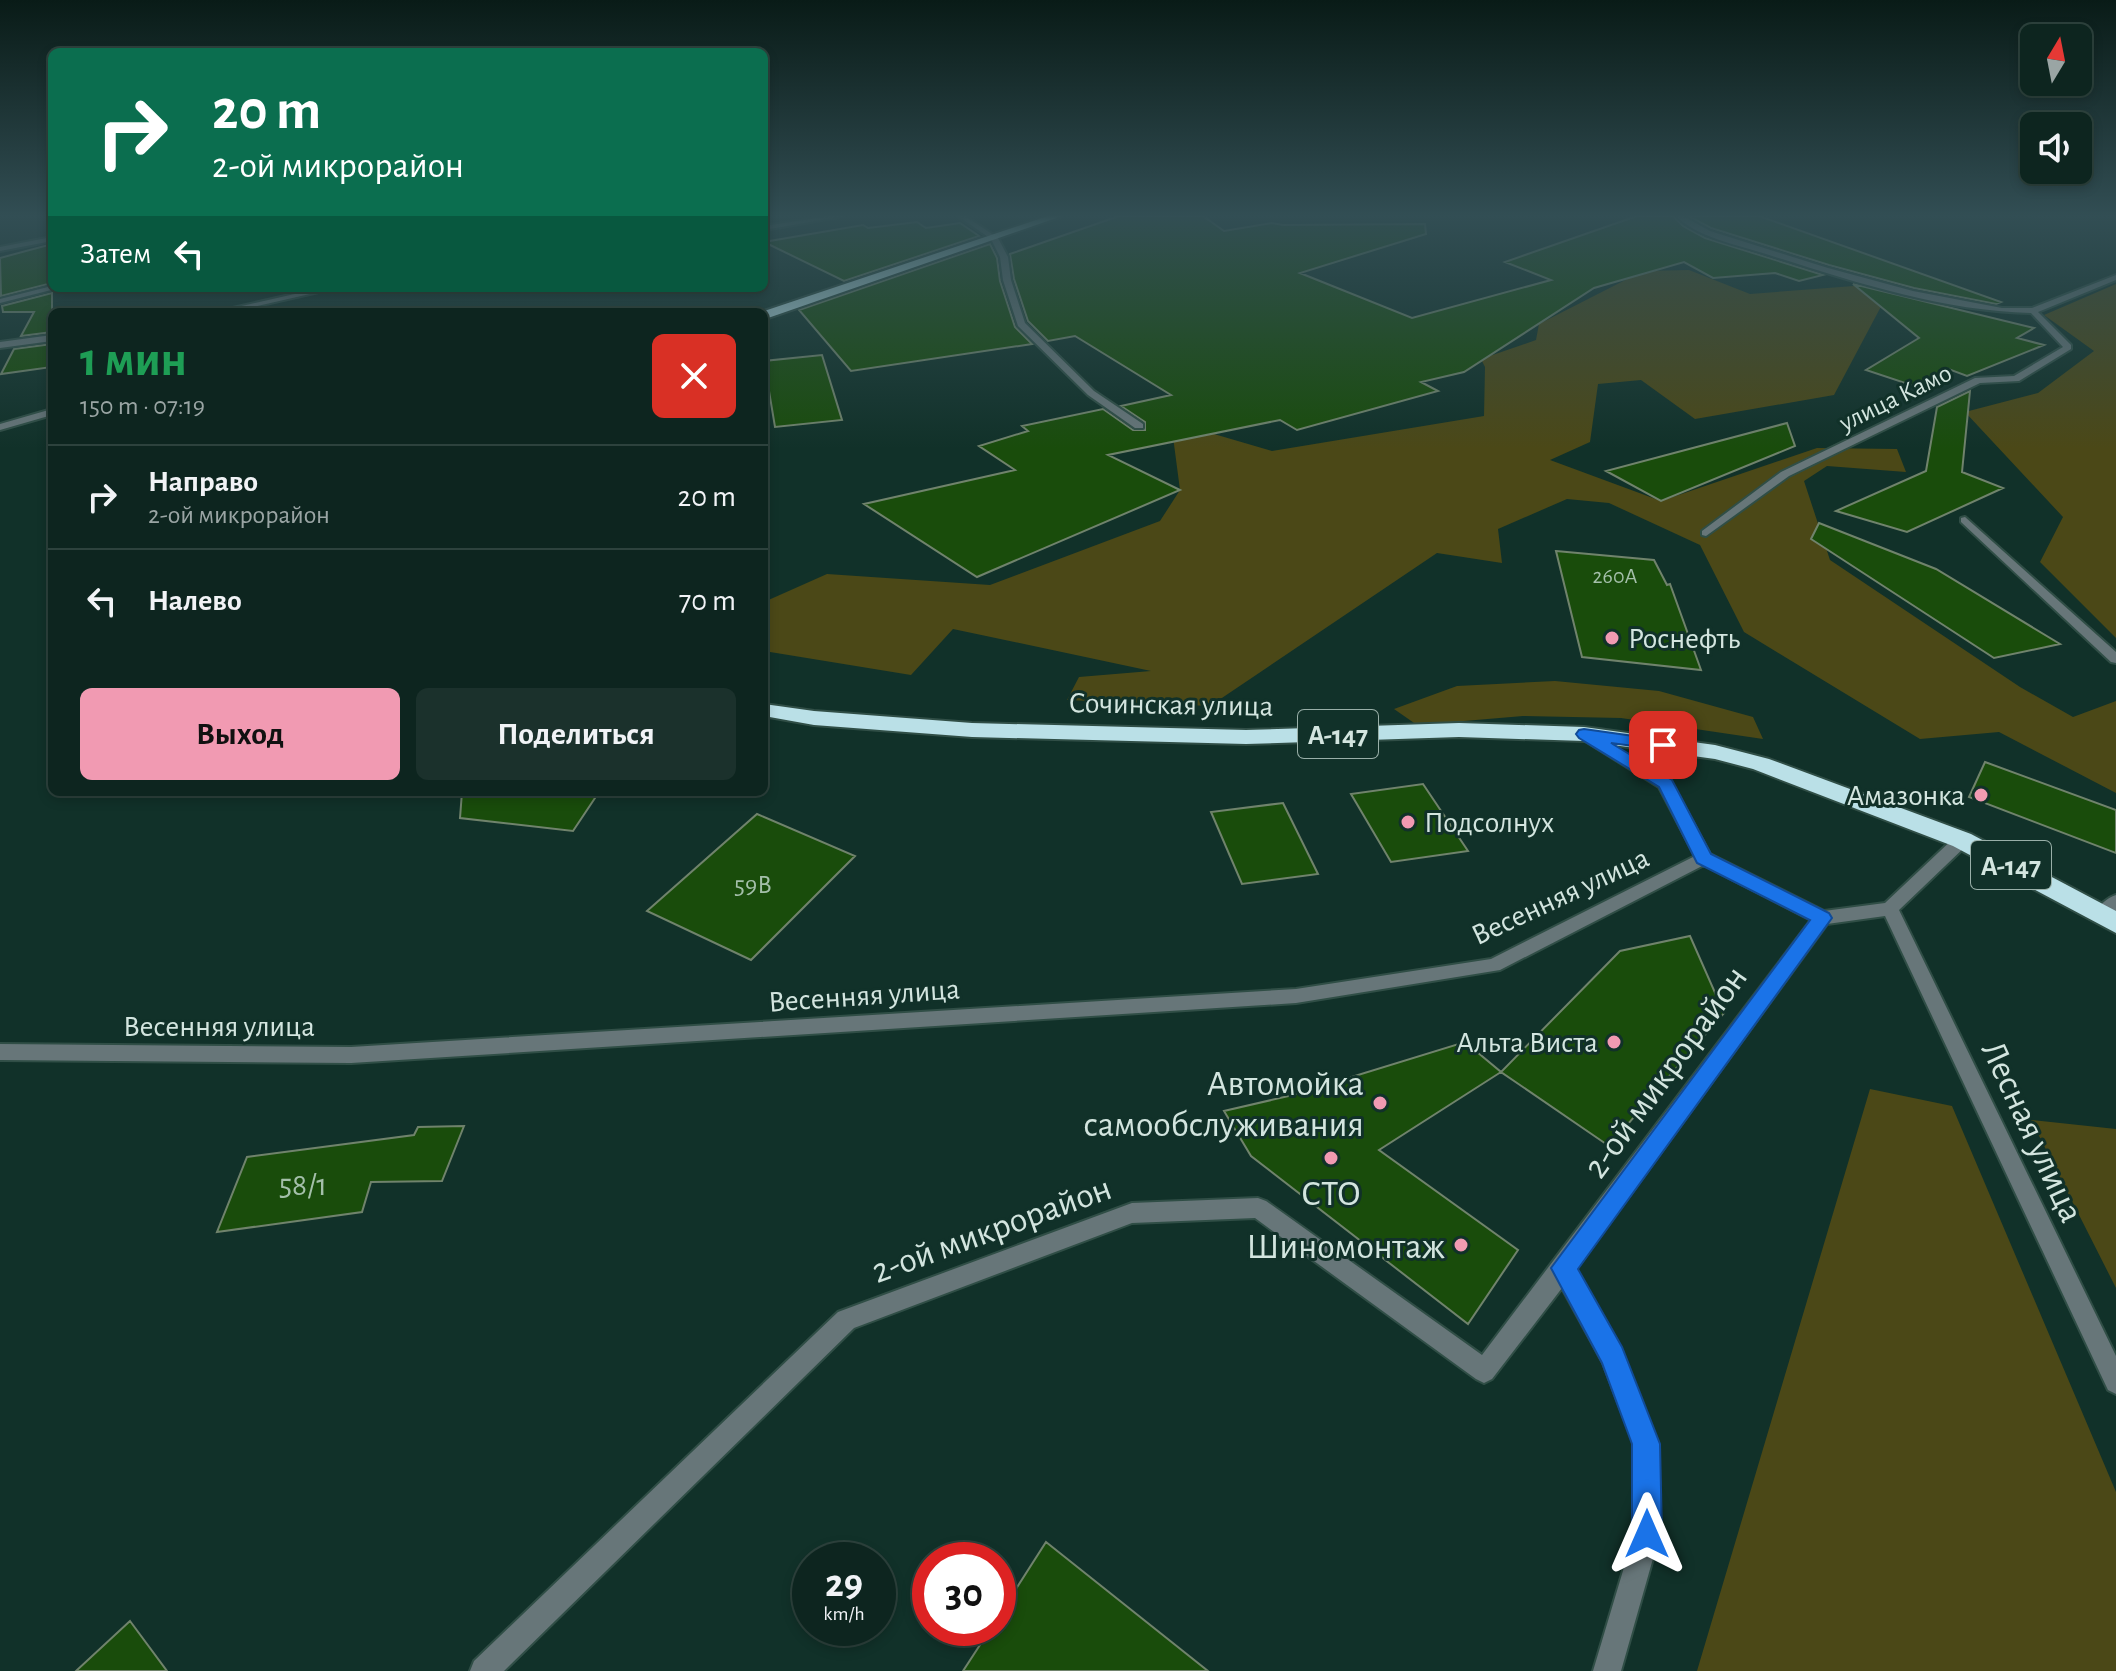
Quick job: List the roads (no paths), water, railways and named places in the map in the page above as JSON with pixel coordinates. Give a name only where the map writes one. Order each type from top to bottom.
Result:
[{"type":"highway","points":[[768,314],[827,294]]},
{"type":"highway","name":"Сочинская улица","points":[[768,711],[814,718],[972,730],[1246,737],[1459,730],[1584,734],[1715,752],[1761,764],[1962,840]]},
{"type":"highway","name":"А-147","points":[[1962,840],[2111,913]]},
{"type":"street","points":[[0,301],[30,294]]},
{"type":"street","points":[[238,308],[304,294]]},
{"type":"street","points":[[1011,294],[1021,324],[1091,393],[1139,426]]},
{"type":"street","points":[[1919,294],[2002,310],[2033,311],[2075,294]]},
{"type":"street","name":"улица Камо","points":[[1706,533],[1785,474],[1978,380],[2016,379],[2068,347],[2033,311]]},
{"type":"street","points":[[0,345],[48,339]]},
{"type":"street","points":[[0,427],[48,413]]},
{"type":"street","points":[[1965,520],[2116,659]]},
{"type":"street","points":[[1584,734],[1665,784],[1704,858],[1822,918],[1890,909],[1962,840]]},
{"type":"street","name":"Весенняя улица","points":[[0,1052],[351,1055],[1296,996],[1494,965],[1704,858]]},
{"type":"street","name":"Лесная улица","points":[[1890,909],[2116,1382]]},
{"type":"street","name":"2-ой микрорайон","points":[[484,1671],[846,1320],[1132,1213],[1258,1208],[1484,1371],[1822,918]]},
{"type":"street","points":[[1563,1268],[1612,1356],[1646,1444],[1647,1534],[1607,1671]]},
{"type":"place","name":"Роснефть","points":[[1612,638]]},
{"type":"place","name":"Амазонка","points":[[1981,795]]},
{"type":"place","name":"Подсолнух","points":[[1408,822]]},
{"type":"place","name":"Альта Виста","points":[[1614,1042]]},
{"type":"place","name":"Автомойка самообслуживания","points":[[1380,1103]]},
{"type":"place","name":"СТО","points":[[1331,1158]]},
{"type":"place","name":"Шиномонтаж","points":[[1461,1245]]}]
